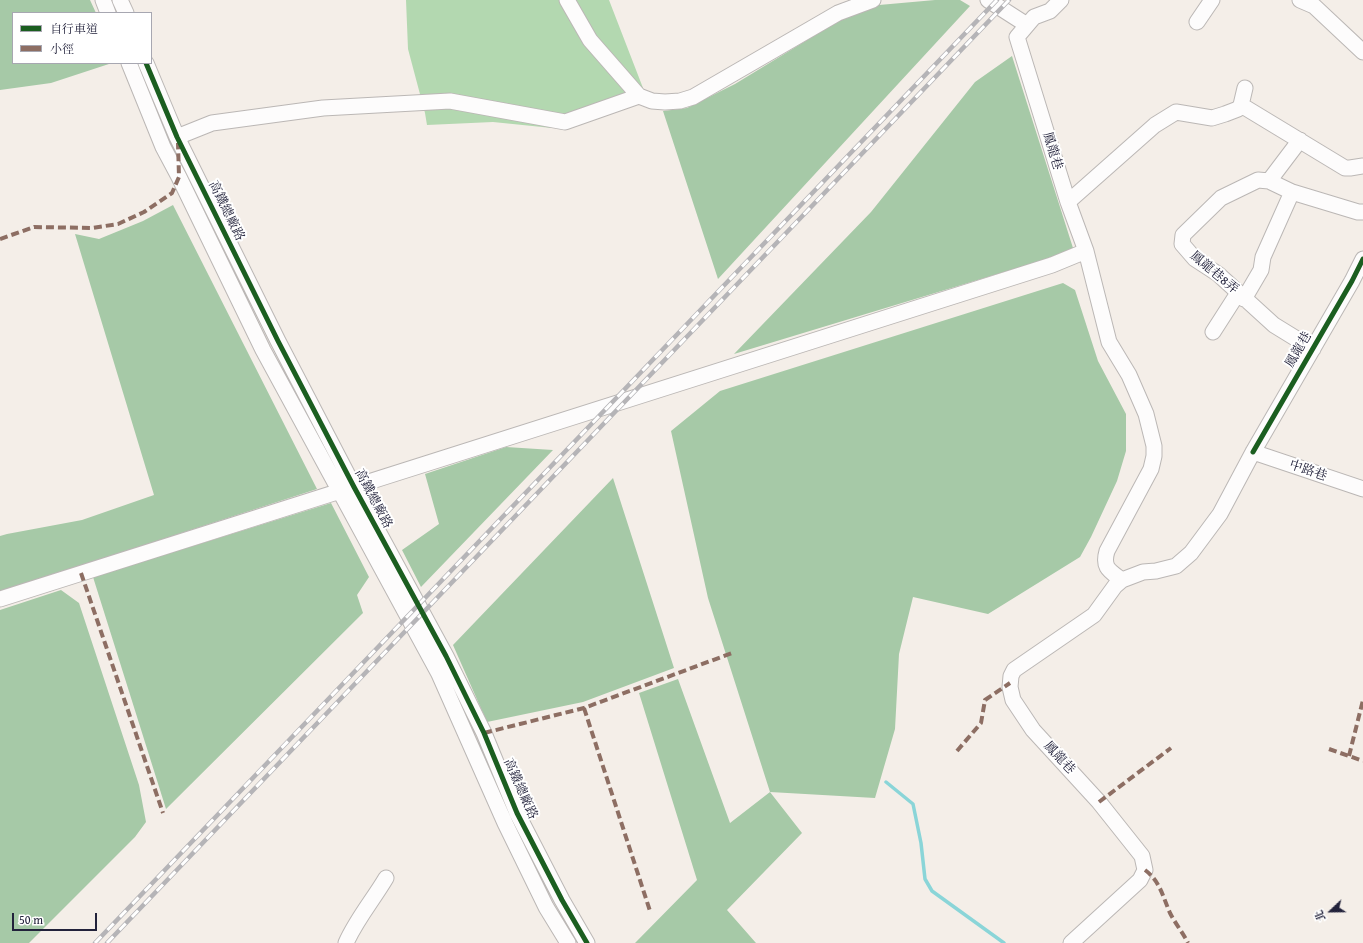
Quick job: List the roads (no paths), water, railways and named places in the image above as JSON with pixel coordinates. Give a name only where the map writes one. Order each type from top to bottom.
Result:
[{"type":"street","points":[[103,0],[108,12]]},
{"type":"street","points":[[120,0],[126,12]]},
{"type":"street","points":[[567,0],[590,40],[639,96],[652,101],[665,102],[680,101],[693,97],[838,13],[873,0]]},
{"type":"street","points":[[988,0],[1027,25]]},
{"type":"street","name":"鳳龍巷","points":[[1061,0],[1050,11],[1034,17],[1017,37],[1068,202],[1086,251],[1110,342],[1130,374],[1146,414],[1154,446],[1152,469],[1106,551],[1104,559],[1106,567],[1122,580]]},
{"type":"street","points":[[1197,22],[1212,0]]},
{"type":"street","points":[[1300,0],[1314,6],[1363,52]]},
{"type":"street","name":"高鐵總廠路","points":[[129,64],[163,147],[263,350],[439,674],[504,823],[546,907],[568,943]]},
{"type":"street","name":"高鐵總廠路","points":[[146,64],[177,137],[278,341],[354,487],[446,656],[484,733],[517,812],[562,900],[587,943]]},
{"type":"street","points":[[1068,202],[1155,125],[1170,115],[1176,112],[1212,118],[1226,114],[1238,109],[1241,105],[1245,88]]},
{"type":"street","points":[[177,137],[212,123],[324,108],[450,100],[564,122],[639,96]]},
{"type":"street","points":[[1241,105],[1345,168],[1363,166]]},
{"type":"street","points":[[1300,140],[1269,181],[1292,192],[1358,212],[1363,212]]},
{"type":"street","name":"鳳龍巷8弄","points":[[1269,181],[1258,180],[1221,198],[1183,235],[1182,244],[1195,259],[1218,274],[1274,325],[1313,349]]},
{"type":"street","name":"鳳龍巷8弄","points":[[1241,296],[1261,270],[1263,257],[1292,192]]},
{"type":"street","points":[[0,599],[354,487],[496,440],[1052,265],[1086,251]]},
{"type":"street","name":"鳳龍巷","points":[[1071,943],[1140,880],[1145,870],[1142,856],[1100,802],[1033,730],[1013,700],[1010,687],[1014,670],[1094,615],[1114,586],[1122,580],[1143,572],[1156,571],[1176,566],[1191,553],[1220,514],[1253,452],[1352,281],[1363,259]]},
{"type":"street","points":[[1213,332],[1241,296]]},
{"type":"street","name":"中路巷","points":[[1253,452],[1363,489]]},
{"type":"street","points":[[346,943],[353,927],[374,898],[386,878]]},
{"type":"waterway","points":[[886,782],[913,804],[921,843],[925,879],[932,891],[1004,943]]},
{"type":"railway","points":[[95,943],[997,0]]},
{"type":"railway","points":[[107,943],[1009,0]]}]
